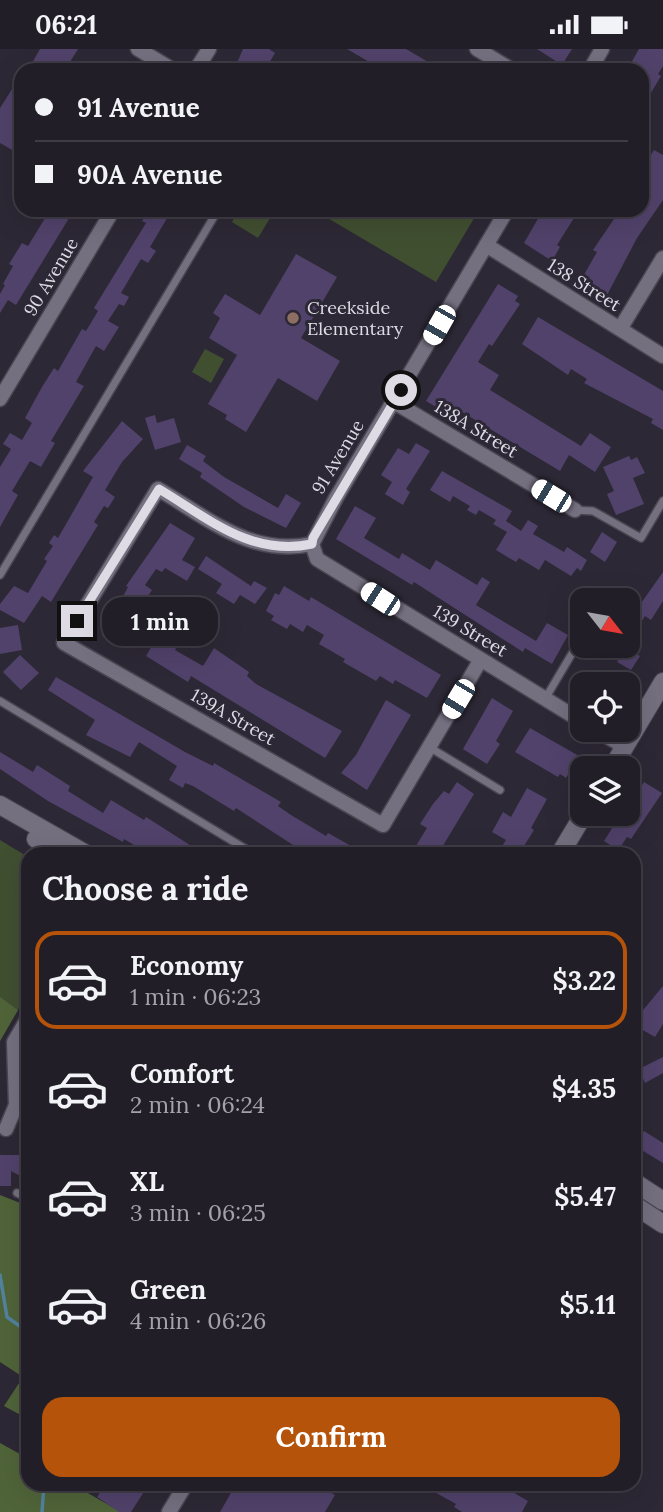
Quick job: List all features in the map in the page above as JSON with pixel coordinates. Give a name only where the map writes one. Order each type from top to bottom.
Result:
[{"type":"main road","points":[[619,756],[663,682]]},
{"type":"main road","points":[[0,805],[74,847]]},
{"type":"main road","points":[[0,818],[49,847]]},
{"type":"main road","points":[[564,847],[577,826]]},
{"type":"main road","points":[[641,1187],[663,1201]]},
{"type":"main road","points":[[641,1210],[663,1224]]},
{"type":"street","points":[[138,49],[161,63]]},
{"type":"street","points":[[477,49],[500,63]]},
{"type":"street","name":"90 Avenue","points":[[0,399],[109,217]]},
{"type":"street","name":"91 Avenue","points":[[312,544],[313,538],[503,217]]},
{"type":"street","name":"138 Street","points":[[486,245],[663,356]]},
{"type":"street","points":[[620,329],[663,258]]},
{"type":"street","name":"138A Street","points":[[394,402],[575,510]]},
{"type":"street","name":"139A Street","points":[[312,544],[276,548],[257,544],[159,489],[64,643],[383,825],[429,747]]},
{"type":"street","name":"139 Street","points":[[312,544],[317,559],[570,714]]},
{"type":"street","points":[[429,747],[480,661]]},
{"type":"street","points":[[616,742],[625,747]]},
{"type":"street","points":[[21,1030],[14,1042],[21,1091]]},
{"type":"street","points":[[6,1129],[21,1099]]},
{"type":"street","points":[[169,1512],[182,1491]]},
{"type":"lane","points":[[0,575],[214,217]]},
{"type":"lane","points":[[575,510],[593,511],[641,538],[663,501]]},
{"type":"lane","points":[[545,699],[570,657]]},
{"type":"lane","points":[[0,701],[242,847]]},
{"type":"lane","points":[[429,747],[500,790]]},
{"type":"lane","points":[[17,1193],[21,1195]]},
{"type":"green space","points":[[235,217],[271,217],[258,238],[232,222]]},
{"type":"green space","points":[[326,217],[475,217],[436,282]]},
{"type":"green space","points":[[205,349],[224,359],[211,383],[192,372]]},
{"type":"green space","points":[[0,840],[21,853],[21,1004],[0,1041]]},
{"type":"green space","points":[[0,997],[18,1010],[0,1041]]},
{"type":"green space","points":[[0,1195],[21,1203],[21,1376],[0,1362]]},
{"type":"green space","points":[[21,1380],[21,1415],[4,1406]]},
{"type":"green space","points":[[0,1443],[20,1454],[21,1491],[84,1491],[121,1512],[0,1512]]},
{"type":"building","points":[[40,49],[78,49],[69,63],[32,63]]},
{"type":"building","points":[[243,49],[269,49],[275,53],[269,63],[237,63]]},
{"type":"building","points":[[347,49],[406,49],[430,63],[371,63]]},
{"type":"building","points":[[537,49],[572,49],[563,63]]},
{"type":"building","points":[[639,49],[663,49],[663,66],[658,74],[661,76],[649,96],[649,63],[631,63]]},
{"type":"building","points":[[14,86],[14,151],[0,143],[0,108]]},
{"type":"building","points":[[654,150],[663,155],[663,200],[637,238],[607,295],[581,280],[597,252],[593,250],[615,217],[649,217],[649,158]]},
{"type":"building","points":[[46,217],[70,217],[16,305],[8,300],[0,313],[0,294],[13,266],[9,264],[22,243],[28,246]]},
{"type":"building","points":[[145,217],[168,217],[150,247],[156,251],[148,263],[141,259],[121,293],[129,297],[124,306],[119,304],[108,321],[119,327],[104,351],[96,346],[76,382],[84,386],[51,441],[55,443],[41,467],[30,461],[12,491],[18,495],[0,527],[0,467],[11,449],[3,444],[10,433],[22,440],[32,423],[25,418],[54,368],[58,371],[82,329],[86,331],[98,311],[94,308],[146,223],[142,221]]},
{"type":"building","points":[[539,217],[575,217],[557,245],[560,247],[552,261],[524,243]]},
{"type":"building","points":[[296,254],[337,277],[301,338],[340,361],[317,401],[278,378],[246,432],[225,419],[227,415],[208,404],[237,355],[209,338],[220,318],[213,313],[225,294],[260,315]]},
{"type":"building","points":[[498,284],[518,296],[515,301],[520,304],[478,362],[499,375],[490,390],[581,446],[590,433],[611,447],[595,472],[569,455],[560,471],[452,406],[448,414],[426,401]]},
{"type":"building","points":[[538,317],[663,391],[663,430],[651,423],[653,419],[584,383],[587,379],[571,369],[568,375],[522,344]]},
{"type":"building","points":[[155,415],[157,423],[174,418],[181,442],[155,450],[145,418]]},
{"type":"building","points":[[122,421],[143,439],[122,462],[105,490],[115,497],[108,508],[104,506],[94,522],[98,525],[51,602],[42,596],[24,623],[0,610],[0,604],[14,586],[28,593],[47,561],[44,559],[53,546],[49,543],[54,535],[58,538],[93,477],[83,471]]},
{"type":"building","points":[[416,443],[430,451],[406,489],[410,492],[403,505],[385,494],[392,482],[381,475],[398,448],[409,454]]},
{"type":"building","points":[[187,445],[206,456],[203,461],[224,477],[278,508],[286,494],[301,503],[286,528],[244,507],[200,477],[202,473],[179,459]]},
{"type":"building","points":[[629,456],[631,460],[637,457],[645,473],[633,478],[644,504],[616,515],[607,494],[614,491],[603,467]]},
{"type":"building","points":[[442,471],[512,511],[506,521],[521,531],[528,520],[538,526],[533,534],[564,552],[567,547],[587,560],[581,571],[577,568],[571,576],[545,560],[539,570],[519,558],[516,562],[496,550],[507,532],[493,524],[496,520],[479,510],[476,515],[467,510],[470,506],[453,496],[450,502],[430,490]]},
{"type":"building","points":[[355,506],[376,518],[364,538],[399,559],[402,553],[430,570],[436,560],[477,585],[482,577],[490,582],[476,605],[536,641],[547,623],[568,635],[552,664],[525,648],[523,652],[414,582],[412,585],[336,539]]},
{"type":"building","points":[[170,523],[195,538],[182,560],[195,567],[187,581],[165,568],[162,572],[156,569],[145,585],[152,590],[146,599],[143,597],[123,630],[130,634],[122,648],[102,636],[128,587],[126,586]]},
{"type":"building","points":[[602,532],[617,542],[605,562],[590,552]]},
{"type":"building","points":[[206,556],[251,586],[254,581],[267,588],[255,604],[240,595],[234,604],[216,593],[222,584],[198,569]]},
{"type":"building","points":[[663,572],[663,601],[651,620],[645,616],[640,624],[640,605]]},
{"type":"building","points":[[284,586],[309,601],[311,597],[441,675],[427,698],[395,680],[393,684],[380,676],[376,681],[343,662],[345,659],[319,644],[324,635],[307,625],[303,632],[290,624],[287,629],[271,620],[274,616],[266,611],[275,593],[279,595]]},
{"type":"building","points":[[18,625],[22,650],[0,654],[0,628]]},
{"type":"building","points":[[163,627],[182,638],[175,650],[203,666],[214,648],[249,672],[247,676],[256,684],[342,731],[325,758],[191,676],[188,682],[146,656]]},
{"type":"building","points":[[20,655],[39,673],[21,690],[3,672]]},
{"type":"building","points":[[619,658],[639,658],[631,670],[617,662]]},
{"type":"building","points":[[56,677],[185,752],[213,766],[214,763],[281,802],[278,806],[326,836],[328,833],[353,847],[296,847],[236,808],[234,811],[193,786],[185,783],[183,788],[169,780],[177,766],[139,742],[130,757],[86,735],[95,720],[48,690]]},
{"type":"building","points":[[492,698],[513,711],[496,741],[500,744],[487,764],[463,749]]},
{"type":"building","points":[[386,700],[411,715],[367,790],[341,773],[356,755]]},
{"type":"building","points":[[530,728],[579,756],[570,756],[570,771],[566,778],[560,774],[558,777],[515,752]]},
{"type":"building","points":[[0,752],[33,772],[37,765],[70,786],[68,791],[103,813],[111,800],[144,820],[146,817],[193,847],[137,847],[124,839],[123,842],[48,801],[0,769]]},
{"type":"building","points":[[457,782],[474,794],[442,847],[415,847],[427,828],[420,824],[444,791],[449,794]]},
{"type":"building","points":[[644,782],[662,793],[640,826],[640,788]]},
{"type":"building","points":[[527,788],[547,799],[523,847],[502,847],[506,840],[492,832],[503,812],[511,817]]},
{"type":"building","points":[[613,826],[640,826],[631,839],[627,837],[621,847],[609,847],[610,845],[604,841]]},
{"type":"building","points":[[663,986],[663,1024],[655,1037],[641,1029],[641,1013]]},
{"type":"building","points":[[663,1057],[663,1073],[645,1083],[641,1068]]},
{"type":"building","points":[[644,1131],[663,1143],[663,1163],[641,1150],[641,1136]]},
{"type":"building","points":[[0,1155],[21,1155],[21,1176],[11,1171],[11,1186],[0,1186]]},
{"type":"building","points":[[101,1491],[144,1491],[131,1512],[119,1512],[97,1497]]},
{"type":"building","points":[[232,1491],[328,1491],[335,1495],[325,1512],[220,1512]]},
{"type":"building","points":[[433,1491],[511,1491],[528,1501],[522,1512],[462,1512],[454,1507],[456,1504]]},
{"type":"waterway","points":[[0,1275],[7,1317],[21,1327]]},
{"type":"waterway","points":[[42,1512],[44,1491]]},
{"type":"place","name":"Creekside Elementary","points":[[293,318]]},
{"type":"route","points":[[77,621],[159,489],[236,535],[257,544],[276,548],[312,544],[313,538],[401,390]]}]
